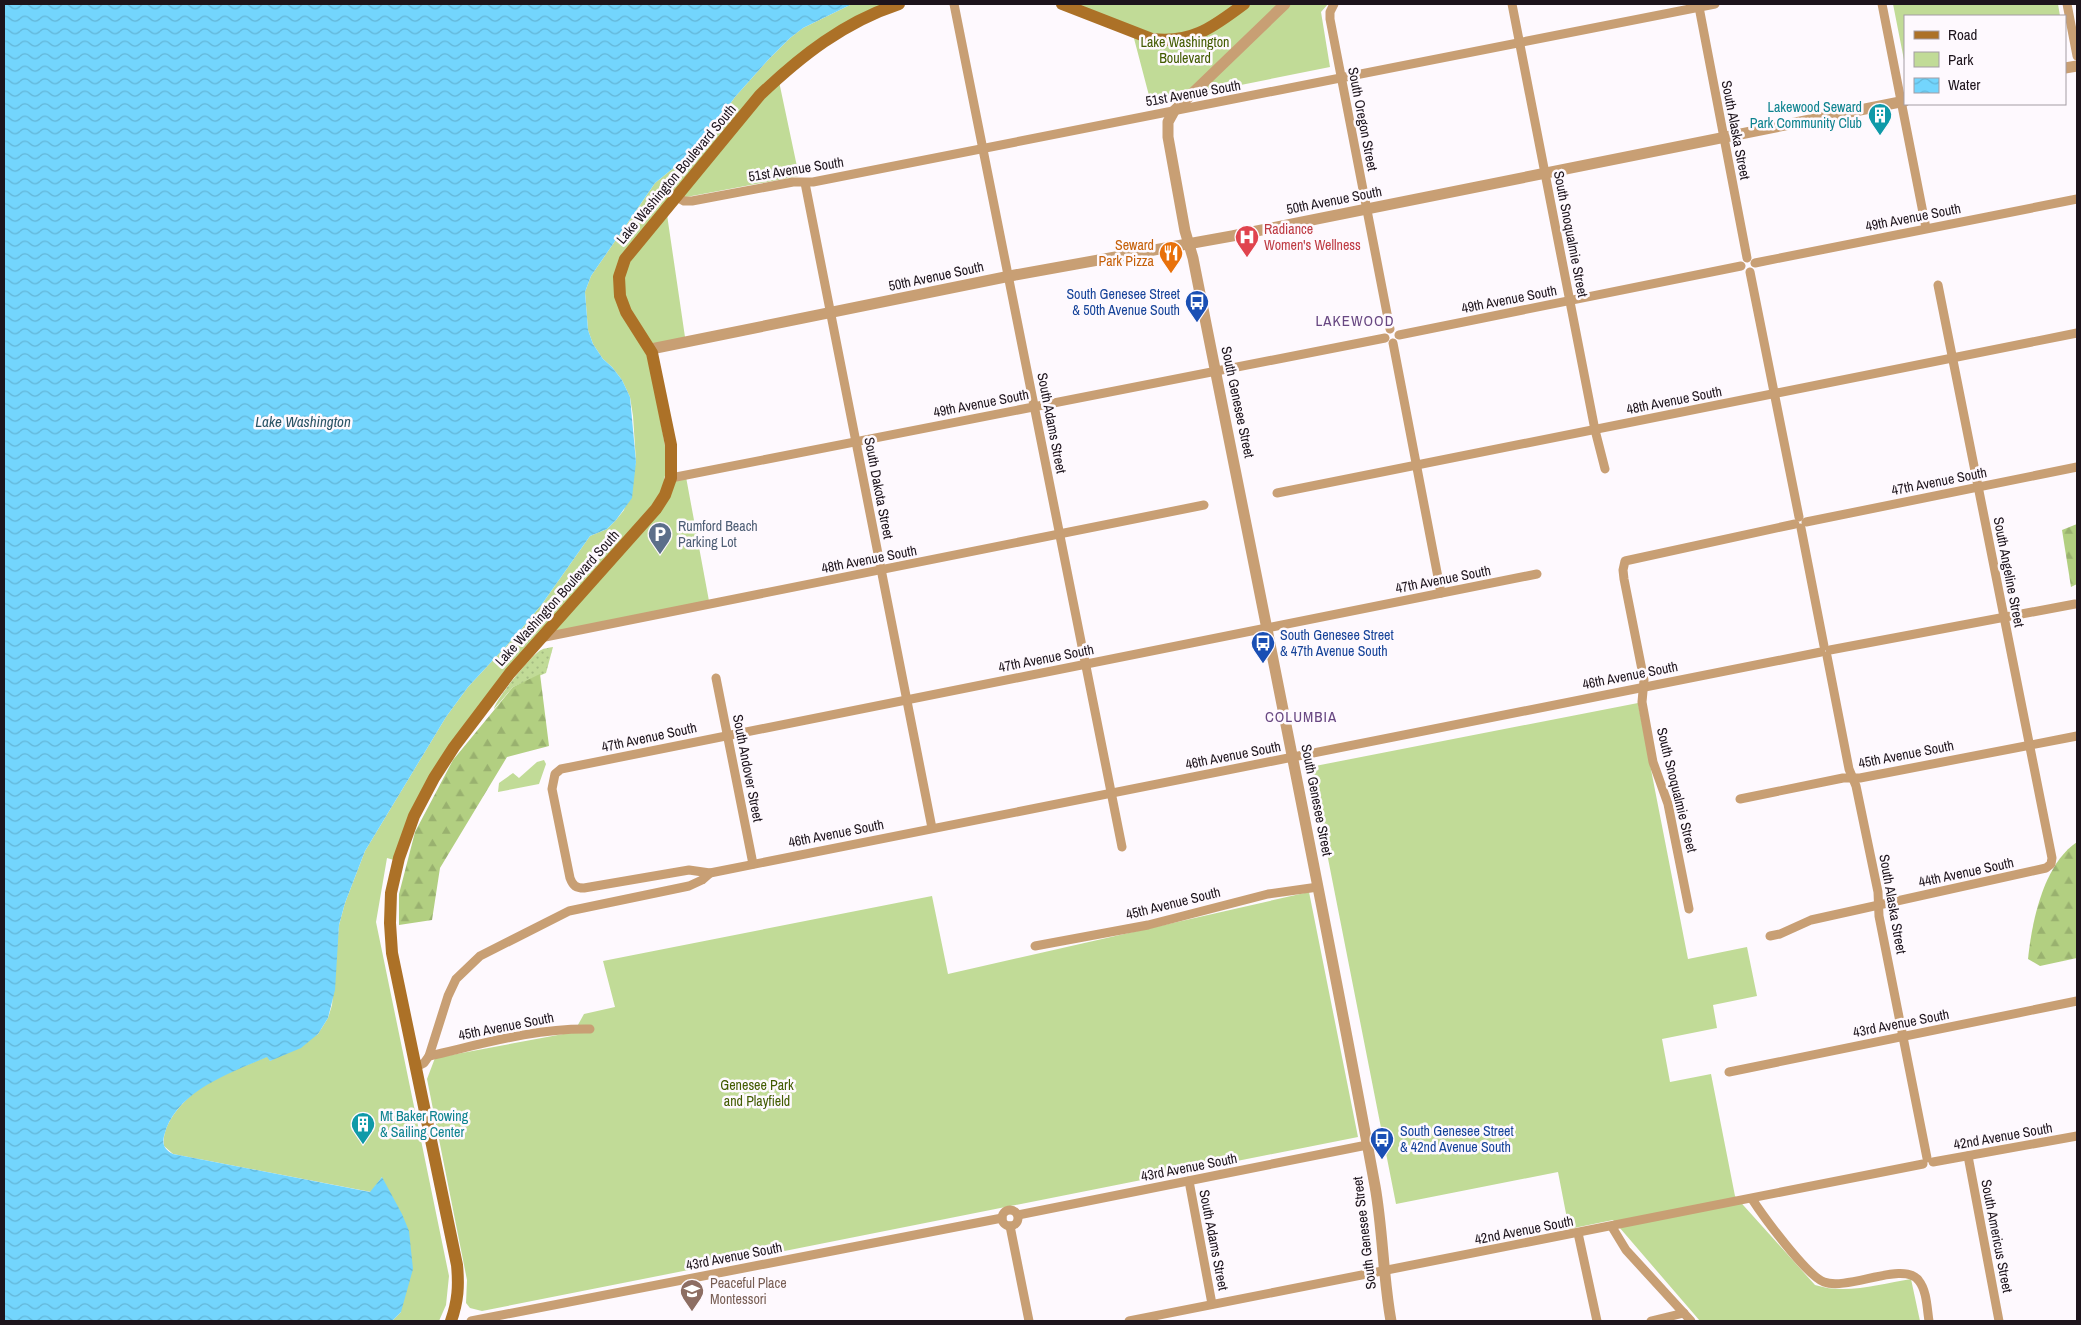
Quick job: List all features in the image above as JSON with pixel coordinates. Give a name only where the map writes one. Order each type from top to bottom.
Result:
[{"type":"main road","name":"Lake Washington Boulevard South","points":[[451,1321],[458,1301],[458,1273],[392,953],[391,894],[398,858],[414,816],[434,778],[454,747],[504,680],[656,509],[665,495],[671,478],[671,445],[651,349],[626,312],[620,296],[619,277],[622,266],[629,254],[760,96],[786,71],[807,53],[845,29],[875,12],[899,4]]},
{"type":"main road","points":[[1062,4],[1152,39],[1164,40],[1183,38],[1204,32],[1244,4]]},
{"type":"street","name":"South Adams Street","points":[[954,4],[1010,277],[1122,847]]},
{"type":"street","points":[[1174,112],[1285,4]]},
{"type":"street","name":"South Oregon Street","points":[[1334,4],[1330,12],[1330,19],[1390,329]]},
{"type":"street","name":"South Snoqualmie Street","points":[[1512,4],[1595,430],[1605,469]]},
{"type":"street","name":"51st Avenue South","points":[[677,197],[684,201],[692,201],[793,182],[805,183],[1174,112],[1698,5],[1715,4]]},
{"type":"street","points":[[1882,4],[1903,101],[1926,228]]},
{"type":"street","points":[[2067,4],[2077,56]]},
{"type":"street","name":"South Alaska Street","points":[[1698,5],[1744,262]]},
{"type":"street","name":"50th Avenue South","points":[[651,349],[1903,101]]},
{"type":"street","name":"South Genesee Street","points":[[1174,112],[1168,122],[1168,145],[1185,231],[1190,242],[1294,758],[1377,1200],[1391,1321]]},
{"type":"street","name":"South Dakota Street","points":[[805,183],[932,828]]},
{"type":"street","name":"49th Avenue South","points":[[1755,263],[2077,199]]},
{"type":"street","points":[[1752,259],[1755,263],[1754,269],[1750,272],[1744,271],[1744,262],[1752,259]]},
{"type":"street","name":"49th Avenue South","points":[[1399,334],[1570,301],[1744,262]]},
{"type":"street","name":"South Alaska Street","points":[[1750,272],[1826,651],[1876,883],[1879,916],[1928,1162]]},
{"type":"street","name":"South Angeline Street","points":[[1938,285],[2031,744],[2052,858],[2051,864]]},
{"type":"street","points":[[1390,329],[1396,330],[1399,334],[1398,340],[1393,343],[1388,342],[1385,338],[1385,333],[1390,329]]},
{"type":"street","name":"48th Avenue South","points":[[1277,493],[2077,333]]},
{"type":"street","name":"49th Avenue South","points":[[671,478],[1385,338]]},
{"type":"street","points":[[1393,343],[1441,593]]},
{"type":"street","name":"47th Avenue South","points":[[1625,561],[1800,523],[2077,467]]},
{"type":"street","name":"48th Avenue South","points":[[540,638],[1204,505]]},
{"type":"street","name":"South Snoqualmie Street","points":[[1625,561],[1622,570],[1645,686],[1642,702],[1653,762],[1668,804],[1690,909]]},
{"type":"street","name":"47th Avenue South","points":[[584,888],[577,888],[572,884],[570,878],[552,789],[555,774],[561,769],[1537,574]]},
{"type":"street","name":"46th Avenue South","points":[[584,888],[689,870],[710,873],[1294,758],[1645,686],[2074,604]]},
{"type":"street","name":"South Andover Street","points":[[716,678],[753,864]]},
{"type":"street","name":"45th Avenue South","points":[[1740,799],[1843,778],[1860,778],[2077,736]]},
{"type":"street","name":"44th Avenue South","points":[[1770,936],[1780,934],[1811,920],[2046,868],[2051,864]]},
{"type":"street","name":"46th Avenue South","points":[[429,1056],[448,996],[456,979],[480,956],[569,911],[689,886],[702,880],[710,873]]},
{"type":"street","name":"45th Avenue South","points":[[1035,946],[1148,925],[1268,894],[1318,887]]},
{"type":"street","name":"43rd Avenue South","points":[[1729,1072],[2077,1001]]},
{"type":"street","name":"45th Avenue South","points":[[429,1056],[539,1032],[564,1029],[590,1030]]},
{"type":"street","points":[[416,1067],[424,1063],[429,1056]]},
{"type":"street","name":"42nd Avenue South","points":[[1128,1321],[1612,1227],[1928,1162],[2077,1136]]},
{"type":"street","name":"43rd Avenue South","points":[[1018,1215],[1367,1145]]},
{"type":"street","name":"South Americus Street","points":[[1968,1156],[2000,1321]]},
{"type":"street","name":"South Adams Street","points":[[1189,1181],[1212,1304]]},
{"type":"street","points":[[1752,1199],[1809,1271],[1823,1282],[1831,1284],[1904,1273],[1916,1277],[1922,1287],[1929,1321]]},
{"type":"street","points":[[1006,1211],[1015,1211],[1018,1215],[1017,1221],[1010,1226],[1005,1224],[1002,1214],[1006,1211]]},
{"type":"street","name":"43rd Avenue South","points":[[472,1321],[1002,1218]]},
{"type":"street","points":[[1010,1226],[1029,1321]]},
{"type":"street","points":[[1612,1227],[1626,1250],[1692,1321]]},
{"type":"street","points":[[1578,1233],[1596,1321]]},
{"type":"street","points":[[1651,1321],[1684,1313]]},
{"type":"green space","points":[[852,4],[886,4],[777,72],[799,176],[665,201],[685,337],[649,355],[668,463],[664,480],[686,477],[709,601],[534,638],[440,761],[394,860],[387,858],[376,922],[449,1276],[446,1305],[439,1321],[392,1321],[401,1312],[382,1177],[371,1192],[173,1154],[164,1146],[166,1129],[180,1106],[200,1088],[223,1075],[268,1056],[270,1061],[318,1034],[328,1018],[332,1005],[339,925],[345,903],[365,851],[446,717],[468,687],[542,604],[590,536],[607,529],[624,510],[636,462],[633,416],[630,397],[622,380],[603,359],[593,344],[588,330],[585,292],[591,276],[655,183],[682,161],[711,130],[735,97],[768,60],[803,28]]},
{"type":"green space","name":"Lake Washington Boulevard","points":[[1073,4],[1328,4],[1321,12],[1330,67],[1171,99],[1152,107],[1131,27]]},
{"type":"green space","points":[[1893,4],[2058,4],[2060,15],[1904,15],[1904,60]]},
{"type":"green space","points":[[2077,524],[2077,584],[2071,587],[2062,530]]},
{"type":"green space","points":[[553,647],[546,673],[513,687],[494,709],[507,687],[530,659],[542,649]]},
{"type":"green space","points":[[540,674],[549,746],[507,757],[440,868],[432,920],[399,925],[399,894],[415,832],[453,760],[513,687]]},
{"type":"green space","points":[[1638,703],[1688,959],[1747,947],[1757,996],[1713,1005],[1717,1028],[1662,1039],[1670,1082],[1711,1074],[1735,1196],[1815,1285],[1827,1288],[1851,1289],[1911,1279],[1920,1321],[1700,1321],[1613,1220],[1569,1229],[1558,1172],[1396,1204],[1310,767]]},
{"type":"green space","points":[[544,760],[546,764],[539,784],[498,792],[499,783],[513,773],[519,778],[537,762]]},
{"type":"green space","points":[[2077,842],[2077,958],[2040,966],[2028,959],[2033,927],[2042,894],[2056,864]]},
{"type":"green space","name":"Genesee Park and Playfield","points":[[1309,892],[1358,1137],[482,1311],[470,1308],[466,1303],[467,1280],[427,1079],[435,1058],[574,1032],[584,1014],[615,1007],[603,961],[932,896],[948,974]]},
{"type":"water","name":"Lake Washington","points":[[4,4],[852,4],[803,28],[768,60],[735,97],[711,130],[682,161],[655,183],[591,276],[585,292],[588,330],[593,344],[603,359],[622,380],[630,397],[636,462],[632,498],[607,529],[590,536],[542,604],[468,687],[446,717],[365,851],[345,903],[339,925],[335,990],[328,1018],[318,1034],[301,1048],[270,1061],[267,1057],[221,1077],[192,1095],[170,1120],[164,1136],[163,1142],[165,1147],[173,1154],[370,1192],[382,1177],[409,1231],[413,1269],[401,1312],[392,1321],[4,1321]]},
{"type":"place","name":"Lakewood Seward Park Community Club","points":[[1880,136]]},
{"type":"place","name":"Radiance Women's Wellness","points":[[1247,258]]},
{"type":"place","name":"Seward Park Pizza","points":[[1171,274]]},
{"type":"place","name":"South Genesee Street & 50th Avenue South","points":[[1197,323]]},
{"type":"place","name":"Rumford Beach Parking Lot","points":[[660,555]]},
{"type":"place","name":"South Genesee Street & 47th Avenue South","points":[[1263,664]]},
{"type":"place","name":"Mt Baker Rowing & Sailing Center","points":[[363,1145]]},
{"type":"place","name":"South Genesee Street & 42nd Avenue South","points":[[1382,1160]]},
{"type":"place","name":"Peaceful Place Montessori","points":[[692,1312]]},
{"type":"district","name":"LAKEWOOD","points":[[1355,321]]},
{"type":"district","name":"COLUMBIA","points":[[1301,717]]}]
